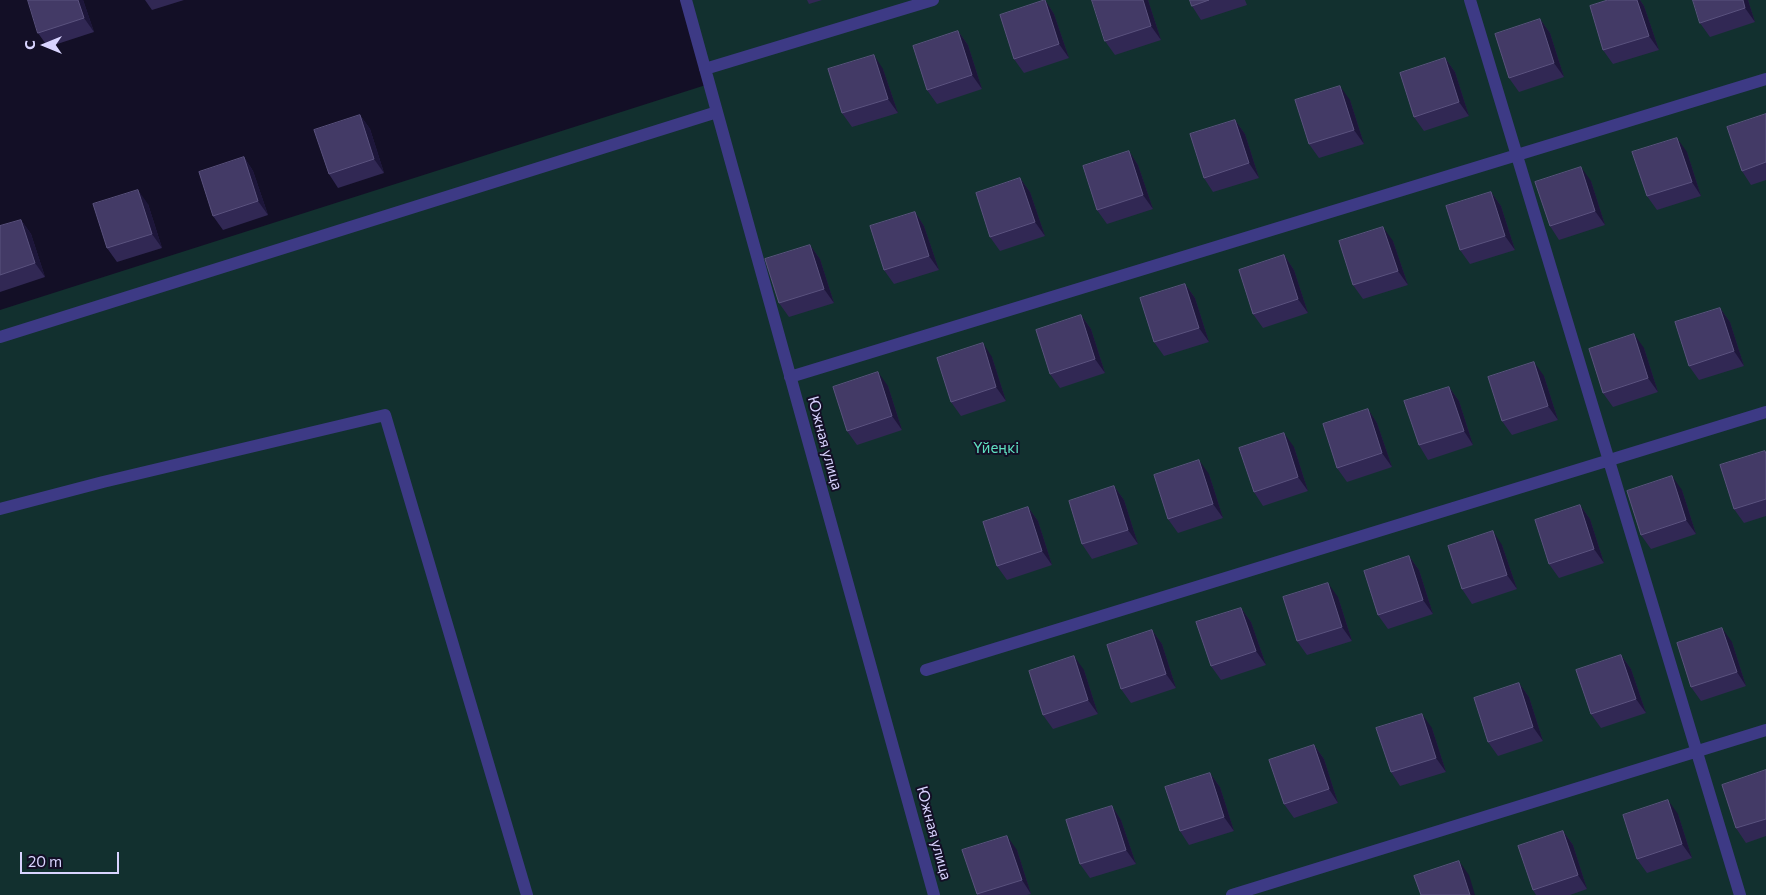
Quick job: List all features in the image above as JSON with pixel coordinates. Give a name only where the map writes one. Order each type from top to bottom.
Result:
[{"type":"lane","name":"Южная улица","points":[[686,0],[934,895]]},
{"type":"lane","points":[[705,69],[933,0]]},
{"type":"lane","points":[[1470,0],[1740,895]]},
{"type":"lane","points":[[790,377],[1766,79]]},
{"type":"lane","points":[[0,337],[717,112]]},
{"type":"lane","points":[[926,670],[1766,412]]},
{"type":"lane","points":[[0,509],[103,482],[385,414],[527,895]]},
{"type":"lane","points":[[1232,895],[1766,730]]},
{"type":"green space","name":"Үйеңкі","points":[[685,0],[1766,0],[1766,895],[0,895],[0,310],[709,84]]},
{"type":"building","points":[[28,0],[78,0],[84,18],[38,33]]},
{"type":"building","points":[[1045,0],[1059,44],[1014,59],[1000,15]]},
{"type":"building","points":[[1092,0],[1143,0],[1151,26],[1105,41]]},
{"type":"building","points":[[1190,0],[1209,0],[1192,6]]},
{"type":"building","points":[[1608,0],[1637,0],[1649,36],[1603,50],[1590,6]]},
{"type":"building","points":[[1693,0],[1743,0],[1745,8],[1700,23]]},
{"type":"building","points":[[1540,19],[1554,63],[1509,78],[1495,34]]},
{"type":"building","points":[[958,31],[972,75],[927,90],[913,46]]},
{"type":"building","points":[[874,55],[888,99],[842,113],[828,69]]},
{"type":"building","points":[[1445,58],[1459,102],[1414,117],[1400,73]]},
{"type":"building","points":[[1340,86],[1354,130],[1309,144],[1295,100]]},
{"type":"building","points":[[1766,114],[1766,162],[1742,171],[1727,127]]},
{"type":"building","points":[[360,115],[374,159],[329,174],[314,130]]},
{"type":"building","points":[[1235,120],[1249,163],[1204,178],[1190,134]]},
{"type":"building","points":[[1677,138],[1692,182],[1647,196],[1632,152]]},
{"type":"building","points":[[1129,151],[1143,195],[1097,210],[1083,166]]},
{"type":"building","points":[[244,157],[258,201],[213,216],[199,172]]},
{"type":"building","points":[[1581,167],[1595,211],[1550,226],[1535,182]]},
{"type":"building","points":[[1020,178],[1035,222],[990,237],[976,193]]},
{"type":"building","points":[[138,190],[152,234],[107,248],[93,204]]},
{"type":"building","points":[[1491,192],[1505,236],[1460,250],[1446,206]]},
{"type":"building","points":[[915,212],[929,256],[884,270],[870,226]]},
{"type":"building","points":[[21,220],[35,263],[0,275],[0,226]]},
{"type":"building","points":[[1383,227],[1398,271],[1353,285],[1339,241]]},
{"type":"building","points":[[810,245],[824,289],[779,303],[765,259]]},
{"type":"building","points":[[1284,255],[1298,299],[1253,314],[1239,270]]},
{"type":"building","points":[[1185,284],[1199,328],[1154,342],[1140,298]]},
{"type":"building","points":[[1720,308],[1734,351],[1689,366],[1675,322]]},
{"type":"building","points":[[1081,315],[1095,359],[1050,374],[1036,330]]},
{"type":"building","points":[[1634,334],[1648,378],[1603,393],[1589,349]]},
{"type":"building","points":[[983,343],[996,387],[951,402],[937,358]]},
{"type":"building","points":[[1534,362],[1548,406],[1502,421],[1488,377]]},
{"type":"building","points":[[878,372],[892,416],[847,431],[833,387]]},
{"type":"building","points":[[1449,387],[1464,431],[1419,445],[1404,401]]},
{"type":"building","points":[[1368,409],[1382,453],[1337,468],[1323,424]]},
{"type":"building","points":[[1284,433],[1298,477],[1254,492],[1239,448]]},
{"type":"building","points":[[1765,451],[1766,499],[1734,509],[1720,465]]},
{"type":"building","points":[[1199,460],[1213,504],[1168,519],[1154,475]]},
{"type":"building","points":[[1672,476],[1686,520],[1641,535],[1627,491]]},
{"type":"building","points":[[1114,486],[1128,530],[1082,544],[1069,501]]},
{"type":"building","points":[[1580,505],[1594,549],[1549,564],[1535,520]]},
{"type":"building","points":[[1028,507],[1042,551],[997,566],[983,522]]},
{"type":"building","points":[[1493,531],[1507,575],[1462,589],[1448,546]]},
{"type":"building","points":[[1409,556],[1423,600],[1378,615],[1364,571]]},
{"type":"building","points":[[1328,583],[1342,627],[1297,641],[1283,597]]},
{"type":"building","points":[[1241,608],[1256,651],[1211,666],[1196,622]]},
{"type":"building","points":[[1722,628],[1737,672],[1691,687],[1677,643]]},
{"type":"building","points":[[1152,630],[1166,674],[1121,689],[1107,645]]},
{"type":"building","points":[[1621,655],[1636,699],[1591,714],[1576,670]]},
{"type":"building","points":[[1074,656],[1088,700],[1043,715],[1029,671]]},
{"type":"building","points":[[1519,683],[1533,727],[1488,742],[1474,698]]},
{"type":"building","points":[[1422,714],[1436,758],[1391,772],[1376,728]]},
{"type":"building","points":[[1314,745],[1329,789],[1284,804],[1269,760]]},
{"type":"building","points":[[1766,770],[1766,819],[1736,828],[1722,785]]},
{"type":"building","points":[[1210,773],[1224,817],[1180,831],[1165,787]]},
{"type":"building","points":[[1668,800],[1682,844],[1637,859],[1623,815]]},
{"type":"building","points":[[1112,806],[1126,850],[1080,864],[1066,820]]},
{"type":"building","points":[[1563,831],[1578,875],[1533,890],[1518,846]]},
{"type":"building","points":[[1007,836],[1022,880],[977,894],[962,850]]},
{"type":"building","points":[[1459,861],[1470,895],[1421,895],[1414,876]]}]
